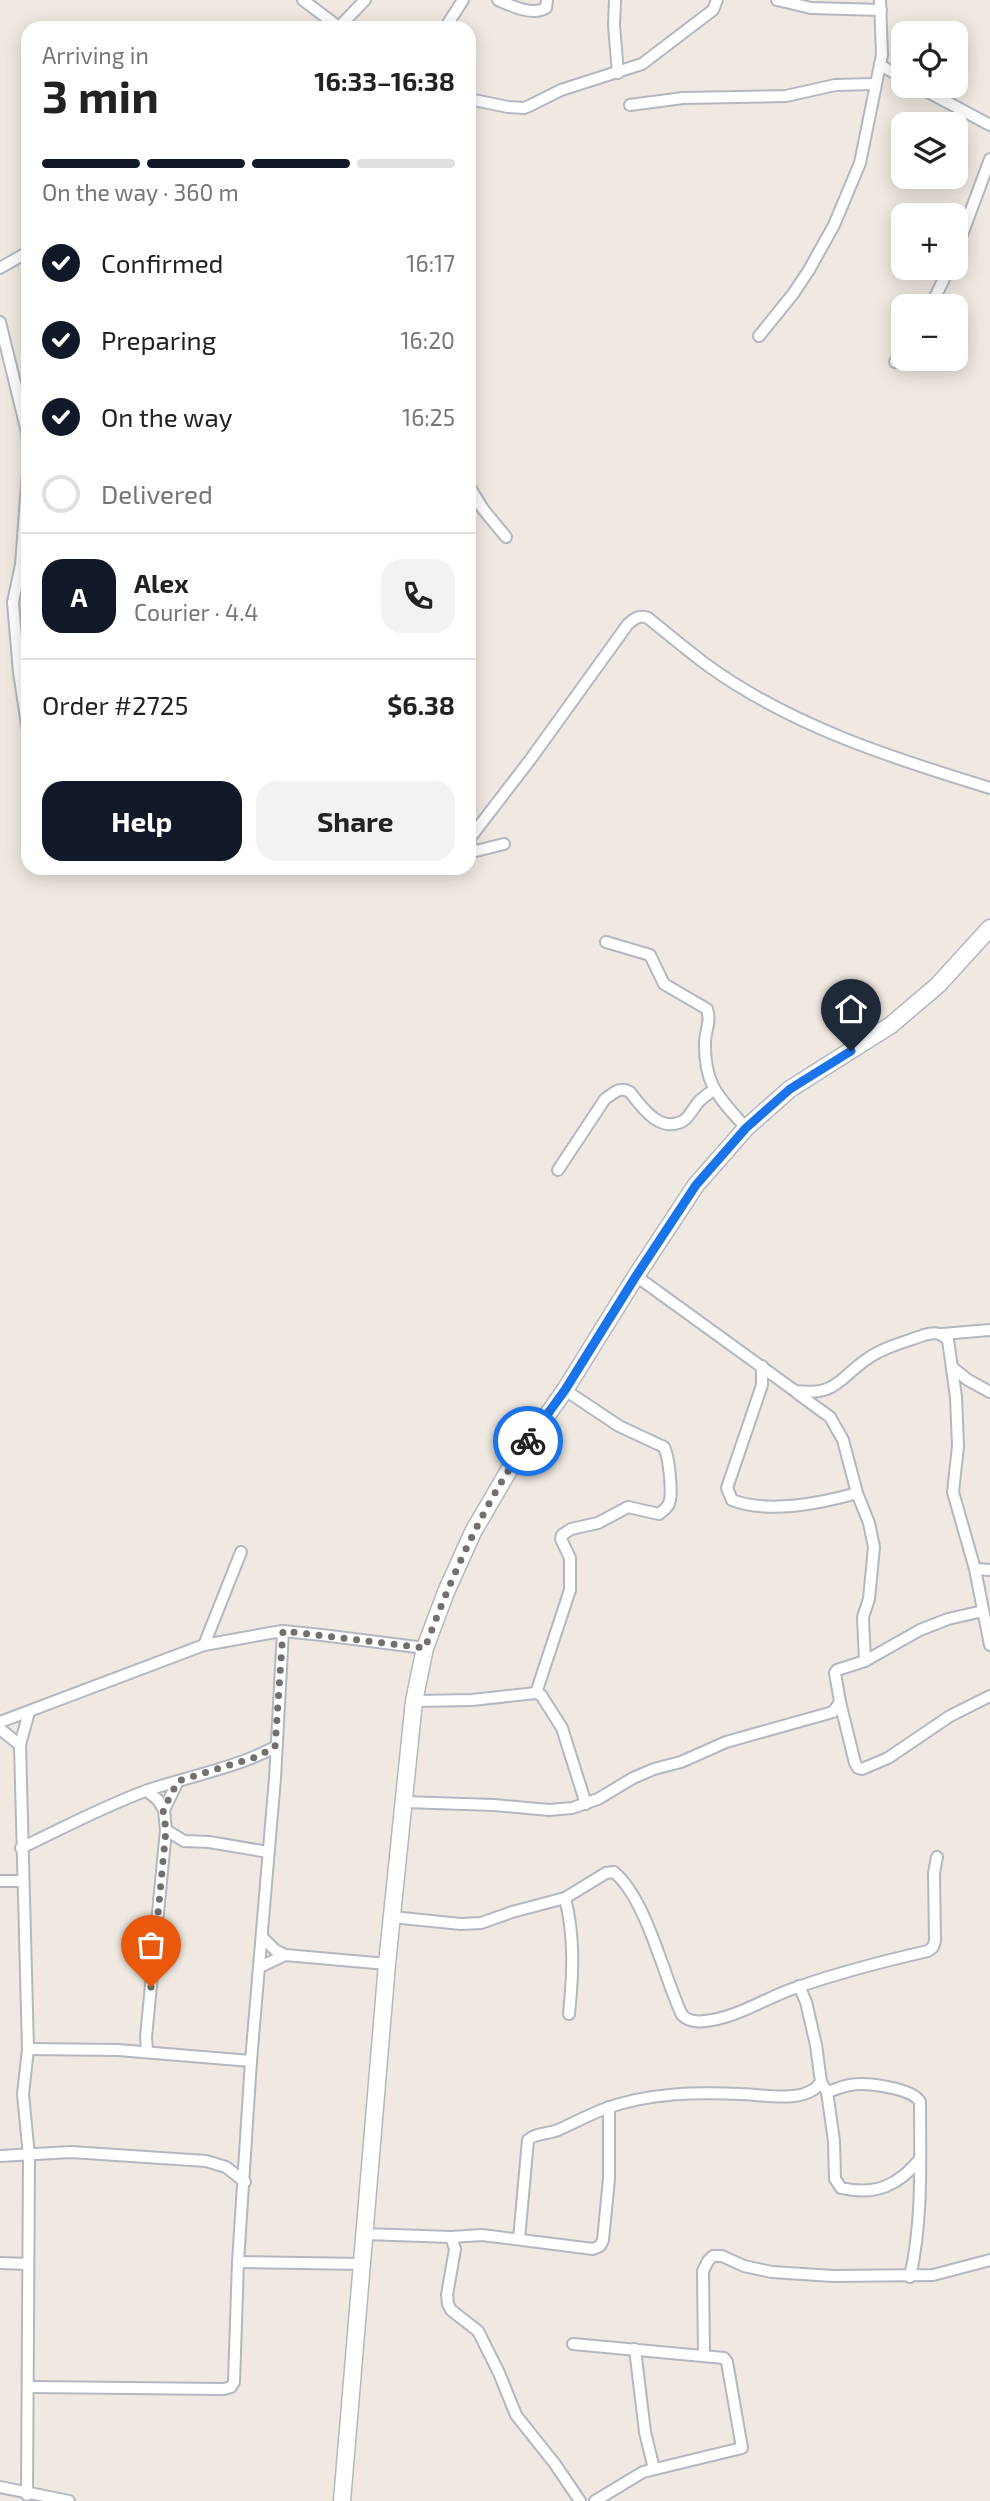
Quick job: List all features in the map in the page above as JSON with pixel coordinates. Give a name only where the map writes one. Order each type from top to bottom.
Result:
[{"type":"main road","points":[[342,2501],[387,1964],[414,1701],[425,1648],[446,1592],[473,1532],[512,1465],[565,1390],[696,1185],[746,1128],[790,1089],[891,1025],[939,985],[990,928]]},
{"type":"street","points":[[303,0],[330,21]]},
{"type":"street","points":[[346,21],[365,0]]},
{"type":"street","points":[[450,21],[463,0]]},
{"type":"street","points":[[498,0],[538,12],[546,8],[547,0]]},
{"type":"street","points":[[615,0],[618,73]]},
{"type":"street","points":[[476,100],[524,108],[561,90],[642,64],[713,10],[717,0]]},
{"type":"street","points":[[759,336],[793,294],[834,226],[860,163],[880,65],[880,5],[811,8],[777,1]]},
{"type":"street","points":[[880,65],[891,72]]},
{"type":"street","points":[[631,105],[683,98],[786,96],[835,85],[875,83]]},
{"type":"street","points":[[939,98],[990,125]]},
{"type":"street","points":[[968,219],[990,159]]},
{"type":"street","points":[[0,268],[21,256]]},
{"type":"street","points":[[0,322],[21,408]]},
{"type":"street","points":[[476,497],[506,537]]},
{"type":"street","points":[[21,565],[13,602],[21,685]]},
{"type":"street","points":[[476,830],[628,624],[636,617],[642,616],[708,666],[787,713],[885,755],[990,788]]},
{"type":"street","points":[[476,851],[504,844]]},
{"type":"street","points":[[606,942],[650,956],[664,984],[707,1009],[710,1021],[705,1033],[705,1063],[714,1089],[746,1128]]},
{"type":"street","points":[[558,1170],[596,1112],[617,1090],[625,1089],[630,1092],[660,1124],[668,1125],[683,1121],[714,1089]]},
{"type":"street","points":[[636,1276],[830,1417],[843,1440],[874,1546],[869,1600],[863,1617],[865,1661]]},
{"type":"street","points":[[795,1391],[814,1393],[828,1389],[843,1381],[866,1359],[924,1335],[990,1330]]},
{"type":"street","points":[[942,1334],[948,1340],[953,1368],[958,1446],[953,1492],[975,1569],[990,1645]]},
{"type":"street","points":[[762,1366],[762,1385],[727,1488],[732,1500],[755,1506],[822,1503],[857,1493]]},
{"type":"street","points":[[953,1368],[990,1392]]},
{"type":"street","points":[[536,1693],[570,1590],[570,1559],[561,1539],[562,1535],[571,1529],[598,1523],[628,1507],[659,1514],[670,1500],[667,1451],[664,1447],[619,1426],[565,1390]]},
{"type":"street","points":[[204,1645],[241,1552]]},
{"type":"street","points":[[975,1569],[990,1570]]},
{"type":"street","points":[[983,1611],[948,1619],[920,1630],[865,1661],[835,1673],[855,1763],[862,1769],[888,1758],[950,1716],[990,1696]]},
{"type":"street","points":[[0,1722],[204,1645],[283,1631],[425,1648]]},
{"type":"street","points":[[29,2387],[187,2390],[231,2387],[234,2382],[238,2262],[251,2060],[283,1631]]},
{"type":"street","points":[[414,1701],[472,1700],[536,1693],[546,1701],[562,1728],[586,1804]]},
{"type":"street","points":[[404,1802],[548,1810],[572,1808],[616,1791],[634,1778],[654,1769],[681,1762],[726,1742],[833,1712],[840,1702]]},
{"type":"street","points":[[27,2495],[29,2155],[23,2094],[28,2049],[20,1745],[29,1712]]},
{"type":"street","points":[[0,1729],[20,1745]]},
{"type":"street","points":[[21,1848],[104,1807],[256,1757],[275,1747]]},
{"type":"street","points":[[163,1810],[178,1781]]},
{"type":"street","points":[[147,1791],[158,1800],[163,1810],[166,1830],[146,2037],[147,2052]]},
{"type":"street","points":[[166,1830],[184,1841],[209,1842],[268,1852]]},
{"type":"street","points":[[392,1917],[461,1924],[481,1923],[565,1898],[606,1873],[614,1872],[636,1904],[686,2020],[711,2021],[799,1986],[928,1951],[935,1941],[936,1857]]},
{"type":"street","points":[[0,1881],[22,1881]]},
{"type":"street","points":[[565,1898],[573,1935],[574,1956],[569,2014]]},
{"type":"street","points":[[262,1937],[275,1950],[285,1955],[387,1964]]},
{"type":"street","points":[[260,1967],[285,1955]]},
{"type":"street","points":[[799,1986],[806,2002],[816,2045],[834,2141],[835,2179],[841,2188],[882,2188],[901,2180],[920,2159]]},
{"type":"street","points":[[28,2049],[147,2052],[251,2060]]},
{"type":"street","points":[[519,2239],[528,2140],[531,2137],[553,2132],[609,2107],[658,2096],[790,2096],[824,2087],[871,2084],[917,2096],[920,2102],[916,2250],[910,2277]]},
{"type":"street","points":[[365,2234],[451,2237],[482,2235],[593,2249],[602,2244],[609,2179],[609,2107]]},
{"type":"street","points":[[25,2134],[46,2152]]},
{"type":"street","points":[[0,2156],[46,2152],[206,2161],[226,2167],[244,2182]]},
{"type":"street","points":[[451,2237],[455,2249],[447,2304],[478,2331],[516,2415],[580,2501]]},
{"type":"street","points":[[704,2356],[703,2271],[713,2256],[722,2256],[744,2266],[792,2274],[910,2277],[947,2273],[990,2260]]},
{"type":"street","points":[[238,2262],[362,2264]]},
{"type":"street","points":[[0,2263],[28,2264]]},
{"type":"street","points":[[573,2344],[720,2357],[727,2362],[742,2448],[654,2469],[631,2478],[595,2501]]},
{"type":"street","points":[[635,2349],[645,2432],[654,2469]]},
{"type":"street","points":[[0,2487],[27,2495],[69,2501]]},
{"type":"way so far","points":[[151,1987],[166,1830],[163,1810],[178,1781],[256,1757],[275,1747],[283,1631],[425,1648],[473,1532],[528,1441]]},
{"type":"route","points":[[528,1441],[565,1390],[696,1185],[746,1128],[790,1089],[851,1051]]}]
